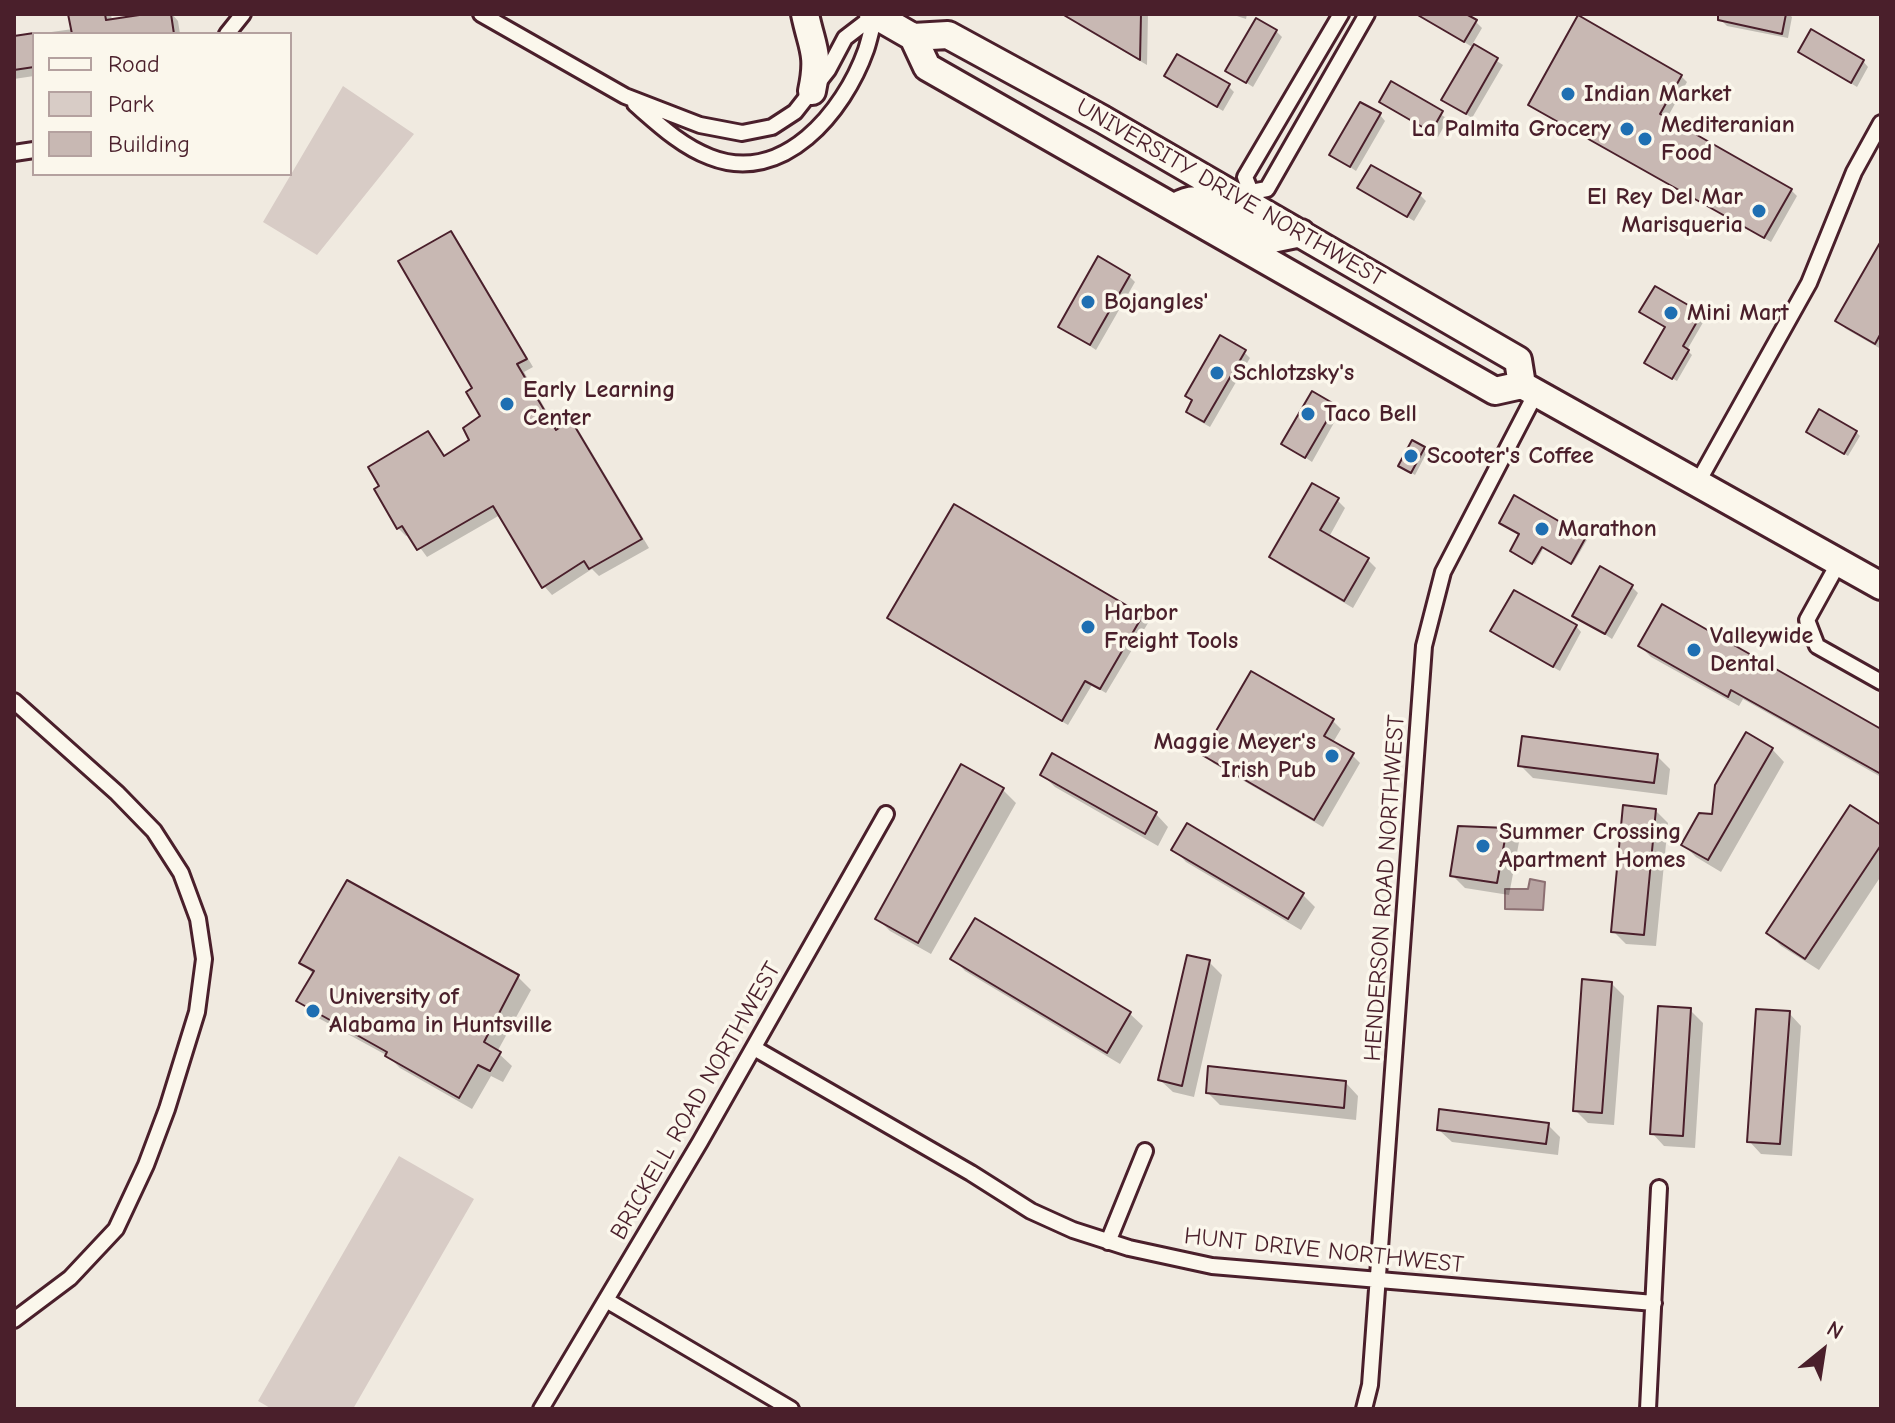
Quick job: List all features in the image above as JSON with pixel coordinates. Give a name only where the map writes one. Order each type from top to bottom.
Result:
[{"type":"highway","points":[[805,14],[816,49],[812,91]]},
{"type":"highway","name":"UNIVERSITY DRIVE NORTHWEST","points":[[875,14],[913,37],[927,67],[1495,391],[1529,389],[1881,586]]},
{"type":"highway","name":"UNIVERSITY DRIVE NORTHWEST","points":[[913,37],[948,35],[1248,197],[1301,233],[1518,360],[1529,389]]},
{"type":"highway","points":[[1175,207],[1199,199],[1224,212],[1233,213],[1248,197]]},
{"type":"highway","points":[[1232,240],[1243,229],[1250,228],[1272,239],[1301,233]]},
{"type":"street","points":[[229,32],[243,14]]},
{"type":"street","points":[[481,14],[625,96],[700,125],[742,133],[772,127],[795,112],[828,70],[845,38],[875,14]]},
{"type":"street","points":[[625,96],[680,143],[712,159],[750,164],[786,154],[816,132],[841,96],[865,52],[875,14]]},
{"type":"street","points":[[1341,14],[1245,177],[1248,197],[1267,189],[1367,14]]},
{"type":"street","points":[[1698,482],[1809,283],[1854,172],[1881,123]]},
{"type":"street","name":"HENDERSON ROAD NORTHWEST","points":[[1364,1409],[1370,1385],[1424,646],[1443,572],[1529,389]]},
{"type":"street","points":[[1839,562],[1807,620],[1817,646],[1881,682]]},
{"type":"street","points":[[14,701],[117,793],[154,831],[181,873],[198,919],[204,959],[197,1012],[167,1109],[146,1165],[116,1229],[70,1278],[14,1320]]},
{"type":"street","name":"BRICKELL ROAD NORTHWEST","points":[[541,1409],[754,1048],[886,814]]},
{"type":"street","name":"HUNT DRIVE NORTHWEST","points":[[754,1048],[1031,1211],[1108,1242],[1212,1266],[1654,1303]]},
{"type":"street","points":[[1108,1242],[1145,1151]]},
{"type":"street","points":[[1648,1409],[1659,1188]]},
{"type":"street","points":[[606,1300],[791,1409]]},
{"type":"green space","points":[[343,86],[414,134],[317,255],[263,222]]},
{"type":"green space","points":[[399,1156],[474,1199],[353,1409],[272,1409],[258,1401]]},
{"type":"shaded area","points":[[1530,879],[1545,882],[1543,910],[1505,909],[1505,889],[1528,889]]},
{"type":"building","points":[[68,14],[105,14],[106,20],[171,14],[174,32],[72,32]]},
{"type":"building","points":[[1062,14],[1141,14],[1140,60]]},
{"type":"building","points":[[1416,14],[1466,14],[1477,20],[1464,42]]},
{"type":"building","points":[[1718,14],[1786,14],[1782,34],[1718,20]]},
{"type":"building","points":[[1578,15],[1682,75],[1660,114],[1792,189],[1764,238],[1528,105]]},
{"type":"building","points":[[1256,18],[1277,30],[1246,83],[1225,71]]},
{"type":"building","points":[[1811,29],[1864,60],[1851,83],[1798,52]]},
{"type":"building","points":[[32,33],[32,67],[14,70],[14,36]]},
{"type":"building","points":[[1474,44],[1498,58],[1466,114],[1441,100]]},
{"type":"building","points":[[1177,54],[1230,84],[1217,107],[1164,76]]},
{"type":"building","points":[[1391,81],[1443,111],[1431,132],[1379,102]]},
{"type":"building","points":[[1360,102],[1381,113],[1350,167],[1329,155]]},
{"type":"building","points":[[1371,165],[1421,193],[1407,217],[1357,188]]},
{"type":"building","name":"Early Learning Center","points":[[451,231],[527,359],[517,364],[556,430],[571,420],[642,539],[589,569],[584,561],[542,588],[493,506],[417,550],[402,526],[397,529],[374,489],[379,486],[368,467],[428,431],[444,456],[469,440],[463,428],[480,416],[466,392],[472,388],[398,261]]},
{"type":"building","points":[[1881,241],[1881,333],[1875,344],[1835,321]]},
{"type":"building","points":[[1098,256],[1130,275],[1090,345],[1058,327]]},
{"type":"building","points":[[1655,286],[1702,313],[1683,346],[1689,350],[1672,379],[1644,363],[1665,327],[1639,312]]},
{"type":"building","points":[[1220,335],[1246,350],[1204,422],[1186,412],[1192,400],[1185,396]]},
{"type":"building","points":[[1312,391],[1336,405],[1305,458],[1281,444]]},
{"type":"building","points":[[1819,409],[1857,431],[1844,454],[1806,432]]},
{"type":"building","name":"Scooter's Coffee","points":[[1412,440],[1425,447],[1411,473],[1398,466]]},
{"type":"building","points":[[1312,483],[1339,498],[1320,530],[1369,558],[1344,601],[1269,557]]},
{"type":"building","points":[[1514,495],[1586,537],[1571,564],[1542,547],[1532,564],[1510,551],[1519,534],[1499,523]]},
{"type":"building","points":[[954,504],[1143,615],[1100,689],[1085,681],[1062,721],[887,618]]},
{"type":"building","points":[[1600,566],[1633,585],[1605,634],[1572,616]]},
{"type":"building","points":[[1514,590],[1577,625],[1553,667],[1490,631]]},
{"type":"building","points":[[1662,604],[1881,729],[1881,774],[1731,690],[1728,697],[1638,646]]},
{"type":"building","points":[[1251,671],[1334,719],[1324,736],[1354,753],[1314,820],[1202,755]]},
{"type":"building","points":[[1746,732],[1773,748],[1708,860],[1681,845],[1699,813],[1712,814],[1715,785]]},
{"type":"building","points":[[1522,736],[1658,754],[1654,783],[1518,766]]},
{"type":"building","points":[[1052,753],[1157,812],[1145,834],[1040,775]]},
{"type":"building","points":[[961,764],[1004,788],[918,943],[875,919]]},
{"type":"building","points":[[1623,805],[1656,809],[1644,935],[1611,932]]},
{"type":"building","points":[[1850,805],[1881,825],[1881,845],[1805,959],[1766,933]]},
{"type":"building","points":[[1187,823],[1304,893],[1288,919],[1171,850]]},
{"type":"building","points":[[1458,826],[1507,828],[1497,883],[1450,876]]},
{"type":"building","points":[[347,880],[519,975],[484,1042],[501,1052],[490,1071],[478,1065],[459,1098],[385,1056],[387,1052],[296,1001],[314,971],[299,963]]},
{"type":"building","points":[[975,918],[1131,1012],[1107,1053],[950,959]]},
{"type":"building","points":[[1187,955],[1210,960],[1182,1086],[1158,1080]]},
{"type":"building","points":[[1582,979],[1612,982],[1602,1113],[1573,1111]]},
{"type":"building","points":[[1658,1006],[1691,1008],[1683,1136],[1650,1134]]},
{"type":"building","points":[[1756,1009],[1790,1011],[1780,1144],[1747,1142]]},
{"type":"building","points":[[1208,1066],[1346,1081],[1344,1108],[1206,1093]]},
{"type":"building","points":[[1439,1109],[1549,1123],[1546,1144],[1437,1130]]},
{"type":"place","name":"Indian Market","points":[[1568,94]]},
{"type":"place","name":"La Palmita Grocery","points":[[1627,129]]},
{"type":"place","name":"Mediteranian Food","points":[[1645,139]]},
{"type":"place","name":"El Rey Del Mar Marisqueria","points":[[1759,211]]},
{"type":"place","name":"Bojangles'","points":[[1088,302]]},
{"type":"place","name":"Mini Mart","points":[[1671,313]]},
{"type":"place","name":"Schlotzsky's","points":[[1217,373]]},
{"type":"place","name":"Early Learning Center","points":[[507,404]]},
{"type":"place","name":"Taco Bell","points":[[1308,414]]},
{"type":"place","name":"Scooter's Coffee","points":[[1411,456]]},
{"type":"place","name":"Marathon","points":[[1542,529]]},
{"type":"place","name":"Harbor Freight Tools","points":[[1088,627]]},
{"type":"place","name":"Valleywide Dental","points":[[1694,650]]},
{"type":"place","name":"Maggie Meyer's Irish Pub","points":[[1332,756]]},
{"type":"place","name":"Summer Crossing Apartment Homes","points":[[1483,846]]},
{"type":"place","name":"University of Alabama in Huntsville","points":[[313,1011]]}]
